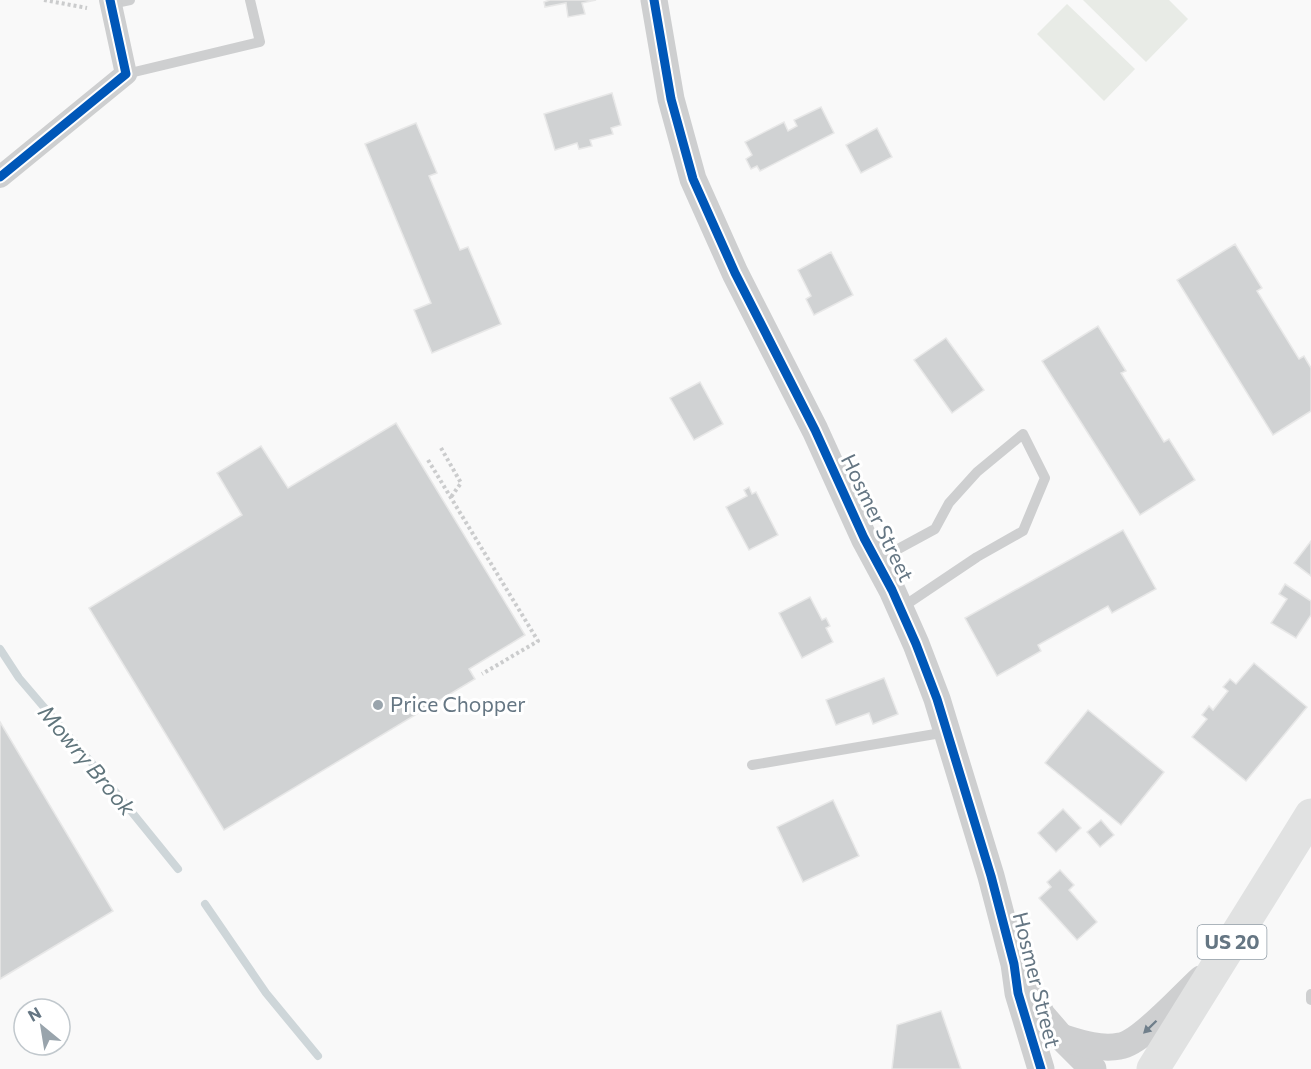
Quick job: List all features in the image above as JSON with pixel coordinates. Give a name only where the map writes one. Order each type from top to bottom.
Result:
[{"type":"main road","name":"US 20","points":[[1153,1069],[1311,815]]},
{"type":"street","name":"Hosmer Street","points":[[654,0],[671,99],[693,179],[735,273],[815,430],[900,608],[916,644],[948,732],[989,869],[1014,964],[1018,993],[1041,1067]]},
{"type":"street","points":[[0,177],[126,74],[117,1]]},
{"type":"street","name":"Hosmer Street","points":[[1061,1038],[1106,1048],[1123,1046],[1138,1038],[1223,958]]},
{"type":"street","name":"Hosmer Street","points":[[1014,964],[1042,1015],[1061,1038],[1093,1069]]},
{"type":"lane","points":[[126,74],[260,42],[250,0]]},
{"type":"lane","points":[[876,561],[935,529],[949,503],[977,472],[1023,434],[1045,478],[1023,531],[977,557],[900,608]]},
{"type":"lane","points":[[752,765],[948,732]]},
{"type":"lane","points":[[1311,994],[1311,1000]]},
{"type":"path","points":[[44,0],[84,8]]},
{"type":"path","points":[[441,448],[461,483],[451,496]]},
{"type":"path","points":[[428,460],[538,641],[482,674]]},
{"type":"shaded area","points":[[1083,0],[1169,0],[1188,19],[1146,62]]},
{"type":"shaded area","points":[[1067,4],[1135,69],[1104,101],[1037,34]]},
{"type":"building","points":[[596,0],[582,3],[585,14],[568,17],[566,3],[545,7],[544,2]]},
{"type":"building","points":[[612,93],[621,125],[611,128],[613,134],[590,140],[592,146],[579,149],[577,143],[555,150],[544,114]]},
{"type":"building","points":[[821,107],[834,133],[760,171],[757,166],[751,169],[746,159],[752,155],[745,142],[784,122],[788,131],[797,126],[794,120]]},
{"type":"building","points":[[416,123],[437,173],[429,176],[460,250],[468,247],[501,324],[432,353],[414,310],[431,303],[365,144]]},
{"type":"building","points":[[877,128],[892,157],[861,173],[846,145]]},
{"type":"building","points":[[1235,244],[1262,288],[1257,291],[1299,359],[1304,356],[1311,368],[1311,411],[1273,435],[1177,280]]},
{"type":"building","points":[[831,252],[853,295],[814,315],[806,299],[811,296],[798,270]]},
{"type":"building","points":[[1098,326],[1126,371],[1121,373],[1164,442],[1169,439],[1195,480],[1140,515],[1042,361]]},
{"type":"building","points":[[946,338],[984,390],[952,413],[914,360]]},
{"type":"building","points":[[700,382],[723,424],[694,440],[670,398]]},
{"type":"building","points":[[396,423],[525,635],[469,669],[475,679],[224,830],[89,608],[242,515],[217,473],[261,446],[288,488]]},
{"type":"building","points":[[749,487],[752,494],[756,492],[778,535],[749,550],[726,507],[747,496],[744,490]]},
{"type":"building","points":[[1123,530],[1156,589],[1112,613],[1108,606],[1038,645],[1041,651],[997,676],[965,618]]},
{"type":"building","points":[[1311,541],[1311,576],[1294,563]]},
{"type":"building","points":[[1285,584],[1311,601],[1311,615],[1296,638],[1271,623],[1287,599],[1279,594]]},
{"type":"building","points":[[810,597],[822,620],[826,618],[830,626],[826,628],[833,642],[802,658],[779,613]]},
{"type":"building","points":[[1254,663],[1307,707],[1246,781],[1192,737],[1207,719],[1202,715],[1209,706],[1213,710],[1228,691],[1223,687],[1230,679],[1236,684]]},
{"type":"building","points":[[884,678],[898,714],[873,724],[869,713],[836,725],[826,700]]},
{"type":"building","points":[[1088,710],[1164,772],[1121,825],[1045,763]]},
{"type":"building","points":[[0,722],[113,911],[0,979]]},
{"type":"building","points":[[833,800],[859,856],[803,882],[777,827]]},
{"type":"building","points":[[1063,809],[1081,828],[1056,852],[1038,833]]},
{"type":"building","points":[[1101,820],[1114,835],[1100,847],[1087,832]]},
{"type":"building","points":[[1060,870],[1074,885],[1069,890],[1097,922],[1077,940],[1039,898],[1051,887],[1047,882]]},
{"type":"building","points":[[941,1011],[961,1069],[892,1069],[897,1025]]},
{"type":"waterway","name":"Mowry Brook","points":[[0,649],[19,678],[178,869]]},
{"type":"waterway","name":"Mowry Brook","points":[[205,904],[266,993],[318,1056]]},
{"type":"cycle path","points":[[0,177],[126,74],[110,0]]},
{"type":"cycle path","points":[[654,0],[671,99],[693,179],[735,273],[815,430],[864,538],[892,590],[937,699],[991,876],[1014,964],[1018,993],[1041,1069]]},
{"type":"place","name":"Price Chopper","points":[[378,705]]}]
